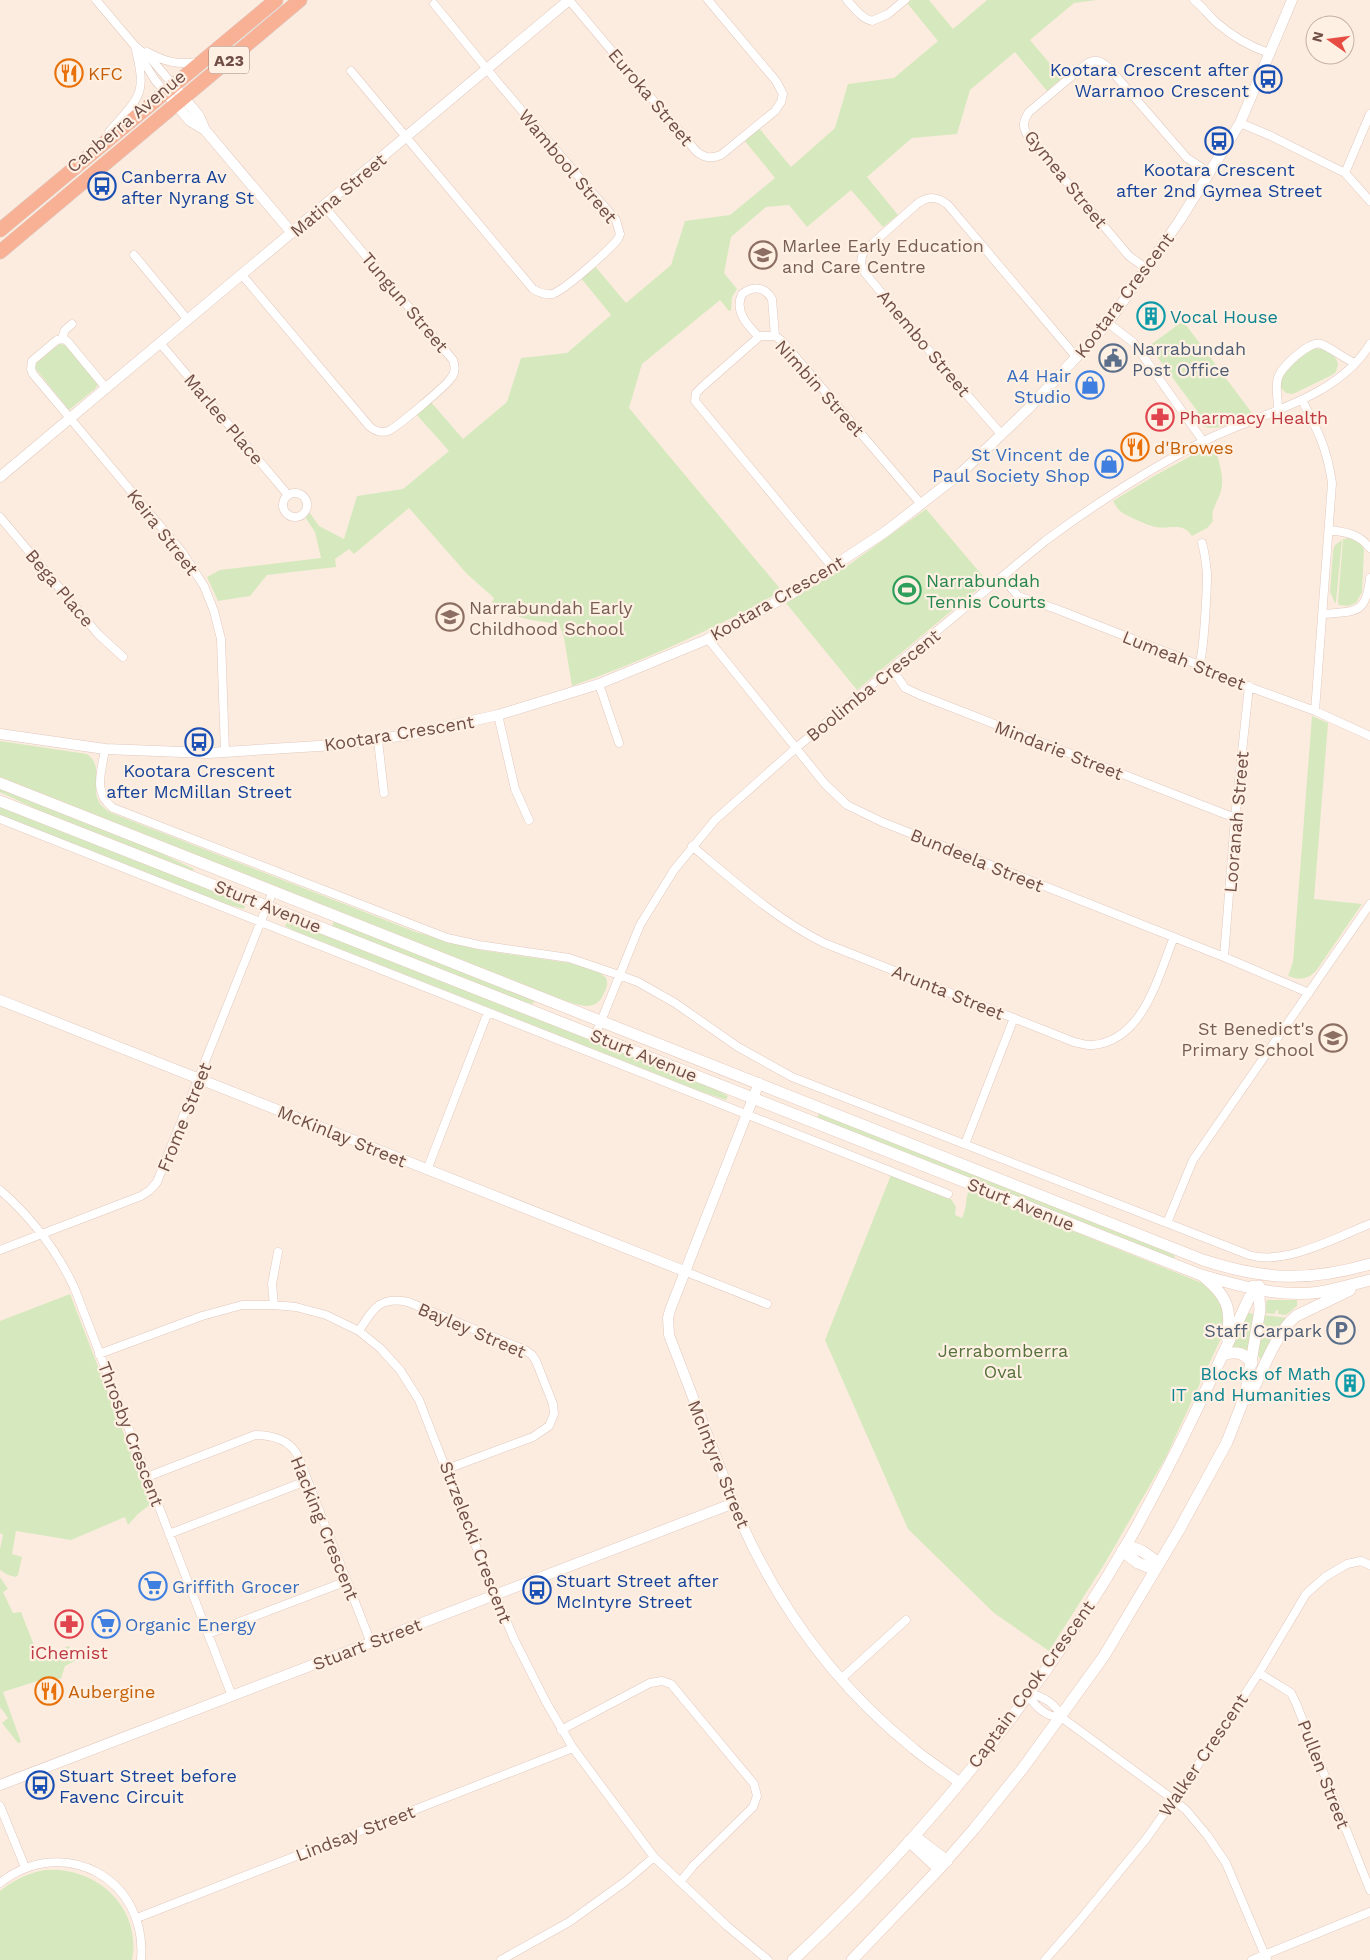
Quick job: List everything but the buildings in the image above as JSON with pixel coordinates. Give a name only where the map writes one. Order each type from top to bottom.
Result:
[{"type":"highway","name":"Canberra Avenue","points":[[0,230],[276,0]]},
{"type":"highway","name":"Canberra Avenue","points":[[5,247],[300,0]]},
{"type":"main road","name":"Sturt Avenue","points":[[0,783],[1152,1240],[1230,1269],[1273,1276],[1320,1276],[1370,1264]]},
{"type":"main road","name":"Sturt Avenue","points":[[0,801],[1201,1275],[1256,1289],[1293,1293],[1320,1292],[1370,1280]]},
{"type":"main road","points":[[1152,1240],[1194,1261],[1243,1278],[1256,1289],[1260,1297],[1261,1306],[1245,1396],[1227,1442]]},
{"type":"main road","points":[[1201,1275],[1220,1292],[1228,1307],[1230,1323],[1223,1355]]},
{"type":"main road","name":"Captain Cook Crescent","points":[[793,1960],[847,1907],[912,1838],[960,1783],[1069,1638],[1124,1548],[1173,1460],[1249,1298],[1256,1289],[1273,1276]]},
{"type":"main road","points":[[852,1960],[943,1865],[1023,1768],[1104,1656],[1227,1442],[1280,1334],[1289,1322],[1296,1316],[1370,1280]]},
{"type":"main road","points":[[1223,1355],[1239,1352],[1252,1363]]},
{"type":"main road","points":[[1124,1548],[1138,1563],[1157,1566]]},
{"type":"main road","points":[[912,1838],[943,1865]]},
{"type":"street","points":[[96,0],[134,46],[146,66],[180,101],[199,116],[204,130],[292,233]]},
{"type":"street","name":"Euroka Street","points":[[569,0],[696,151],[701,156],[715,158],[775,110],[781,102],[783,94],[776,82],[708,0]]},
{"type":"street","name":"Matina Street","points":[[0,477],[488,70],[569,0]]},
{"type":"street","points":[[847,0],[865,19],[872,21],[888,14],[905,0]]},
{"type":"street","points":[[1194,0],[1227,30],[1258,49],[1269,53]]},
{"type":"street","points":[[1206,0],[1208,13]]},
{"type":"street","name":"Kootara Crescent","points":[[0,734],[105,749],[146,752],[225,752],[335,745],[378,740],[498,716],[599,684],[708,639],[791,594],[885,532],[961,473],[1077,358],[1108,323],[1147,269],[1210,173],[1240,123],[1292,0]]},
{"type":"street","points":[[434,4],[488,70]]},
{"type":"street","points":[[134,46],[165,61],[178,64],[204,60]]},
{"type":"street","points":[[87,158],[129,111],[138,97],[142,83],[140,66],[134,46]]},
{"type":"street","name":"Gymea Street","points":[[1147,269],[1129,256],[1028,136],[1023,128],[1024,119],[1029,112],[1085,65],[1091,61],[1098,60],[1109,68],[1187,158],[1210,173]]},
{"type":"street","name":"Wambool Street","points":[[406,138],[533,289],[551,294],[559,290],[588,266],[618,239],[620,234],[616,220],[488,70]]},
{"type":"street","points":[[351,72],[406,138]]},
{"type":"street","points":[[1346,173],[1370,114]]},
{"type":"street","points":[[1240,123],[1272,136],[1346,173],[1370,201]]},
{"type":"street","name":"Anembo Street","points":[[1002,434],[947,372],[865,273],[860,266],[864,251],[917,204],[925,199],[941,200],[948,205],[1077,358]]},
{"type":"street","name":"Tungun Street","points":[[242,275],[372,429],[382,432],[390,430],[420,406],[451,379],[455,369],[453,360],[324,206]]},
{"type":"street","points":[[0,230],[5,247]]},
{"type":"street","points":[[134,255],[188,320]]},
{"type":"street","points":[[759,337],[741,314],[738,307],[742,294],[753,288],[763,289],[772,299],[775,336]]},
{"type":"street","points":[[1108,323],[1134,343],[1204,441]]},
{"type":"street","points":[[71,418],[31,369],[35,358],[62,338],[65,330],[72,324]]},
{"type":"street","name":"Nimbin Street","points":[[833,568],[695,401],[696,393],[759,337],[766,335],[775,336],[782,341],[920,504]]},
{"type":"street","points":[[62,338],[68,342],[106,388]]},
{"type":"street","name":"Marlee Place","points":[[160,343],[288,495]]},
{"type":"street","points":[[1278,409],[1276,384],[1278,375],[1288,363],[1312,345],[1320,344],[1355,363]]},
{"type":"street","name":"Boolimba Crescent","points":[[595,1036],[644,918],[670,876],[714,820],[796,748],[1003,578],[1045,541],[1087,509],[1204,441],[1302,400],[1342,375],[1355,363],[1370,344]]},
{"type":"street","points":[[1302,400],[1323,441],[1329,460],[1332,482],[1315,711]]},
{"type":"street","name":"Keira Street","points":[[71,418],[185,556],[208,594],[217,620],[222,648],[225,752]]},
{"type":"street","name":"Bega Place","points":[[0,517],[98,634],[122,657]]},
{"type":"street","points":[[1329,530],[1354,534],[1364,540],[1370,548]]},
{"type":"street","points":[[1199,665],[1207,574],[1202,543]]},
{"type":"street","name":"Lumeah Street","points":[[1003,578],[1018,596],[1199,665],[1233,681],[1315,711],[1370,736]]},
{"type":"street","points":[[1323,614],[1350,612],[1362,607],[1368,597],[1370,578]]},
{"type":"street","name":"Bundeela Street","points":[[708,639],[824,784],[847,805],[882,822],[1174,937],[1309,993]]},
{"type":"street","name":"Mindarie Street","points":[[892,669],[905,688],[920,695],[1235,818]]},
{"type":"street","points":[[599,684],[619,743]]},
{"type":"street","name":"Looranah Street","points":[[1224,958],[1235,818],[1249,686]]},
{"type":"street","points":[[498,716],[515,789],[528,820]]},
{"type":"street","points":[[378,740],[384,793]]},
{"type":"street","name":"Sturt Avenue","points":[[105,749],[99,788],[102,798],[113,808],[447,938],[479,946],[569,958],[638,982],[675,1003],[738,1047],[792,1077],[1253,1256],[1269,1259],[1287,1256],[1370,1224]]},
{"type":"street","name":"Sturt Avenue","points":[[0,819],[948,1194]]},
{"type":"street","name":"Arunta Street","points":[[692,846],[760,904],[799,931],[824,943],[1074,1042],[1091,1046],[1110,1042],[1128,1029],[1143,1010],[1174,937]]},
{"type":"street","name":"Frome Street","points":[[0,1250],[141,1196],[153,1187],[163,1170],[273,891]]},
{"type":"street","points":[[1167,1223],[1193,1160],[1370,904]]},
{"type":"street","name":"McKinlay Street","points":[[0,1000],[684,1271]]},
{"type":"street","points":[[427,1170],[488,1012]]},
{"type":"street","points":[[965,1144],[1014,1018]]},
{"type":"street","name":"McIntyre Street","points":[[759,1083],[684,1271],[668,1318],[669,1335],[734,1503],[754,1549],[782,1600],[805,1636],[841,1680],[914,1749],[960,1783]]},
{"type":"street","name":"Throsby Crescent","points":[[0,1190],[42,1234],[56,1253],[74,1287],[232,1696]]},
{"type":"street","points":[[274,1305],[272,1284],[278,1252]]},
{"type":"street","points":[[684,1271],[767,1304]]},
{"type":"street","name":"Bayley Street","points":[[359,1331],[378,1305],[395,1299],[408,1302],[519,1347],[532,1355],[536,1361],[553,1404],[554,1414],[550,1426],[533,1437],[447,1469]]},
{"type":"street","name":"Strzelecki Crescent","points":[[99,1354],[210,1314],[242,1305],[296,1307],[326,1315],[359,1331],[380,1348],[400,1370],[419,1400],[514,1639],[573,1748],[654,1857],[727,1926],[768,1960]]},
{"type":"street","name":"Hacking Crescent","points":[[148,1477],[255,1435],[271,1436],[289,1445],[296,1451],[306,1481],[371,1643]]},
{"type":"street","points":[[169,1534],[306,1481]]},
{"type":"street","name":"Stuart Street","points":[[0,1785],[734,1503]]},
{"type":"street","name":"Walker Crescent","points":[[1046,1960],[1080,1922],[1146,1839],[1174,1800],[1259,1673],[1298,1606],[1310,1590],[1338,1568],[1354,1562],[1367,1564]]},
{"type":"street","points":[[208,1634],[346,1581]]},
{"type":"street","points":[[841,1680],[906,1620]]},
{"type":"street","name":"Pullen Street","points":[[1259,1673],[1292,1693],[1370,1890]]},
{"type":"street","points":[[562,1730],[650,1683],[662,1681],[671,1684],[754,1784],[756,1796],[752,1806],[692,1866],[680,1882]]},
{"type":"street","points":[[1028,1694],[1032,1703],[1052,1718],[1061,1717],[1174,1800],[1208,1834],[1226,1863],[1266,1958]]},
{"type":"street","name":"Lindsay Street","points":[[137,1918],[573,1748]]},
{"type":"street","points":[[0,1806],[25,1868]]},
{"type":"street","points":[[501,1960],[568,1922],[626,1881],[654,1857]]},
{"type":"street","points":[[0,1883],[10,1875],[44,1862],[59,1862],[87,1867],[100,1874],[122,1892],[137,1918],[141,1936],[141,1960]]},
{"type":"street","points":[[1252,1960],[1266,1958],[1370,1912]]},
{"type":"green space","points":[[911,0],[929,0],[953,29],[987,0],[1097,0],[1074,3],[1030,40],[1062,78],[1047,91],[1015,52],[970,90],[957,134],[912,138],[867,177],[898,215],[883,227],[851,190],[807,227],[789,205],[766,207],[731,237],[724,273],[737,289],[732,297],[731,310],[729,311],[720,300],[642,364],[629,408],[782,591],[679,643],[626,666],[572,686],[564,638],[559,624],[508,614],[492,602],[494,598],[467,574],[409,508],[354,554],[349,549],[335,559],[336,567],[267,575],[250,596],[218,601],[207,577],[220,570],[321,558],[315,532],[305,517],[310,513],[319,526],[344,539],[357,496],[403,489],[449,451],[416,414],[431,402],[463,439],[507,402],[521,358],[567,353],[611,315],[580,277],[594,265],[626,303],[671,265],[685,221],[730,215],[775,178],[744,140],[759,128],[791,167],[835,128],[848,84],[894,78],[938,41],[907,3]]},
{"type":"green space","points":[[1183,321],[1252,413],[1228,424],[1213,428],[1205,427],[1191,416],[1198,412],[1149,346]]},
{"type":"green space","points":[[60,344],[66,345],[98,384],[96,388],[69,410],[35,368],[37,361]]},
{"type":"green space","points":[[1313,349],[1322,349],[1335,356],[1338,364],[1336,372],[1293,394],[1286,393],[1281,388],[1281,381],[1286,369],[1301,355]]},
{"type":"green space","points":[[1213,444],[1220,467],[1222,485],[1220,495],[1213,510],[1213,521],[1207,528],[1192,536],[1188,531],[1180,527],[1161,528],[1153,526],[1122,513],[1118,509],[1113,501]]},
{"type":"green space","points":[[926,509],[987,581],[857,690],[786,603],[850,564]]},
{"type":"green space","points":[[1350,538],[1359,542],[1364,550],[1362,592],[1356,603],[1348,606],[1339,605],[1338,602],[1343,539]]},
{"type":"green space","points":[[1342,540],[1335,603],[1330,592],[1333,551],[1335,545]]},
{"type":"green space","points":[[1312,716],[1328,723],[1314,899],[1362,904],[1316,971],[1306,978],[1299,979],[1288,976],[1293,962]]},
{"type":"green space","points":[[0,741],[87,754],[96,768],[98,800],[104,808],[114,814],[416,932],[480,950],[570,963],[598,971],[606,978],[606,989],[601,999],[592,1005],[586,1006],[563,1000],[0,777]]},
{"type":"green space","points":[[0,788],[148,847],[194,869],[193,871],[40,811],[0,792]]},
{"type":"green space","points":[[0,807],[227,896],[245,906],[244,909],[226,904],[0,815]]},
{"type":"green space","points":[[334,921],[535,999],[533,1004],[518,1000],[332,926]]},
{"type":"green space","points":[[287,922],[308,928],[711,1087],[728,1096],[726,1100],[702,1092],[295,931],[285,926]]},
{"type":"green space","points":[[819,1113],[1151,1244],[1175,1256],[1174,1259],[817,1118]]},
{"type":"green space","name":"Jerrabomberra Oval","points":[[891,1175],[951,1199],[956,1207],[955,1215],[962,1218],[969,1189],[1202,1283],[1209,1287],[1225,1309],[1223,1334],[1165,1459],[1105,1563],[1049,1651],[994,1613],[908,1529],[825,1340]]},
{"type":"green space","points":[[70,1294],[151,1504],[128,1525],[125,1517],[71,1540],[16,1531],[12,1554],[22,1557],[16,1577],[0,1570],[0,1549],[3,1535],[0,1533],[0,1321]]},
{"type":"green space","points":[[1267,1300],[1297,1300],[1297,1306],[1286,1315],[1278,1314],[1278,1310],[1276,1310],[1275,1314],[1265,1313]]},
{"type":"green space","points":[[1246,1312],[1254,1314],[1249,1353],[1232,1347]]},
{"type":"green space","points":[[1264,1315],[1288,1318],[1261,1360],[1258,1355]]},
{"type":"green space","points":[[0,1577],[8,1589],[3,1592],[13,1613],[21,1612],[39,1658],[69,1646],[75,1661],[65,1666],[61,1679],[47,1678],[3,1692],[21,1742],[18,1743],[2,1723],[8,1718],[0,1707]]},
{"type":"green space","points":[[45,1870],[64,1871],[82,1875],[98,1883],[111,1894],[122,1907],[130,1923],[133,1941],[132,1960],[0,1960],[0,1891],[21,1878]]},
{"type":"place","name":"KFC","points":[[69,73]]},
{"type":"place","name":"Kootara Crescent after Warramoo Crescent","points":[[1268,79]]},
{"type":"place","name":"Kootara Crescent after 2nd Gymea Street","points":[[1219,141]]},
{"type":"place","name":"Canberra Av after Nyrang St","points":[[102,186]]},
{"type":"place","name":"Marlee Early Education and Care Centre","points":[[763,255]]},
{"type":"place","name":"Vocal House","points":[[1151,316]]},
{"type":"place","name":"Narrabundah Post Office","points":[[1113,358]]},
{"type":"place","name":"A4 Hair Studio","points":[[1090,385]]},
{"type":"place","name":"Pharmacy Health","points":[[1160,417]]},
{"type":"place","name":"d'Browes","points":[[1135,447]]},
{"type":"place","name":"St Vincent de Paul Society Shop","points":[[1109,464]]},
{"type":"place","name":"Narrabundah Tennis Courts","points":[[907,590]]},
{"type":"place","name":"Narrabundah Early Childhood School","points":[[450,617]]},
{"type":"place","name":"Kootara Crescent after McMillan Street","points":[[199,742]]},
{"type":"place","name":"St Benedict's Primary School","points":[[1333,1038]]},
{"type":"place","name":"Staff Carpark","points":[[1341,1330]]},
{"type":"place","name":"Blocks of Math IT and Humanities","points":[[1350,1383]]},
{"type":"place","name":"Griffith Grocer","points":[[153,1586]]},
{"type":"place","name":"Stuart Street after McIntyre Street","points":[[537,1590]]},
{"type":"place","name":"iChemist","points":[[69,1624]]},
{"type":"place","name":"Organic Energy","points":[[106,1624]]},
{"type":"place","name":"Aubergine","points":[[49,1691]]},
{"type":"place","name":"Stuart Street before Favenc Circuit","points":[[40,1785]]}]
